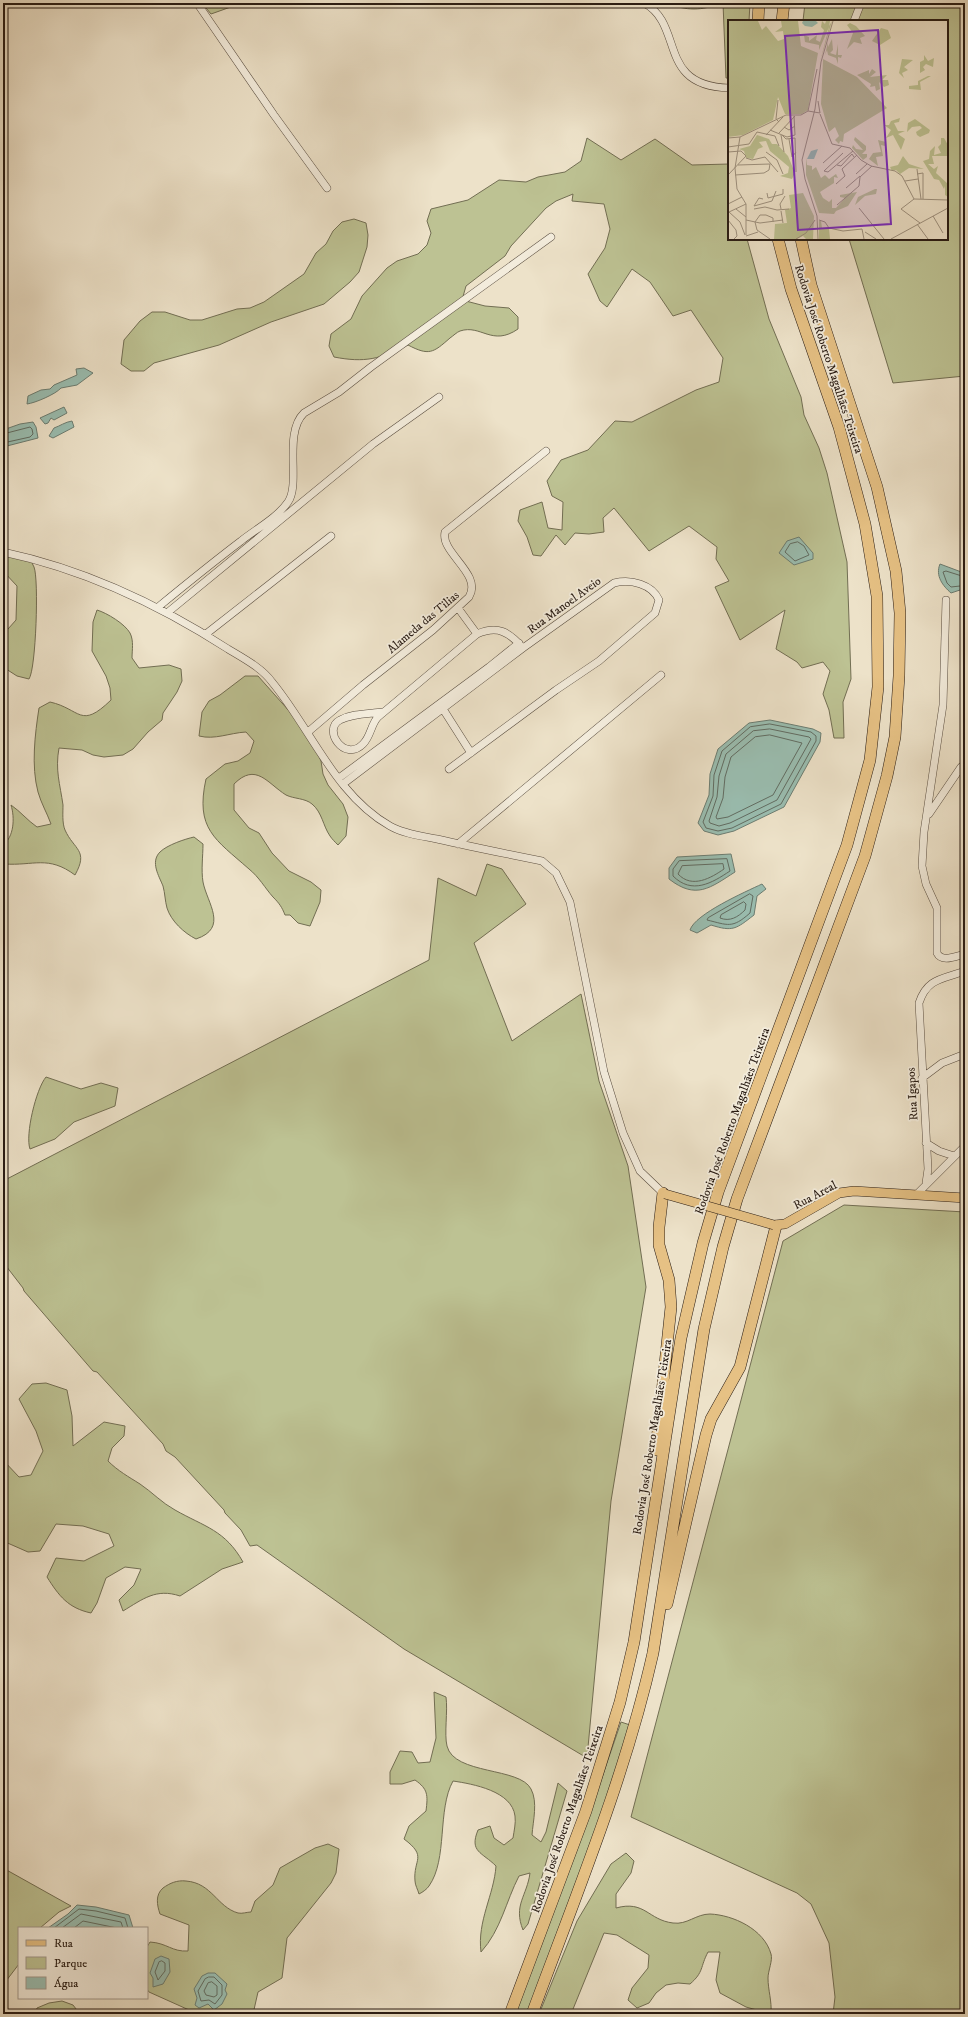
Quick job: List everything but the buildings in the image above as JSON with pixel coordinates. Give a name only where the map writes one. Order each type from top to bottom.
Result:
[{"type":"highway","points":[[758,20],[759,3]]},
{"type":"highway","points":[[782,20],[784,3]]},
{"type":"highway","name":"Rodovia José Roberto Magalhães Teixeira","points":[[510,2014],[586,1811],[613,1726],[634,1642],[673,1380],[690,1293],[703,1243],[718,1192],[847,845],[870,760],[878,687],[877,596],[865,524],[839,427],[791,289],[778,240]]},
{"type":"highway","name":"Rodovia José Roberto Magalhães Teixeira","points":[[532,2014],[612,1796],[633,1733],[653,1653],[698,1366],[711,1294],[723,1247],[737,1199],[865,856],[895,736],[899,676],[900,613],[896,571],[877,487],[811,285],[801,240]]},
{"type":"highway","points":[[648,1548],[660,1404],[671,1306],[670,1287],[659,1245],[659,1227],[664,1193]]},
{"type":"highway","points":[[653,1653],[665,1611],[706,1434],[711,1419],[740,1367],[775,1225]]},
{"type":"main road","name":"Rua Areal","points":[[775,1225],[791,1221],[839,1193],[854,1191],[965,1198]]},
{"type":"main road","points":[[664,1193],[775,1225]]},
{"type":"street","points":[[197,3],[274,115],[327,188]]},
{"type":"street","points":[[645,3],[656,13],[668,35],[682,70],[704,84],[728,88]]},
{"type":"street","points":[[854,20],[861,3]]},
{"type":"street","points":[[157,608],[265,523],[288,502],[292,487],[293,451],[296,424],[304,413],[339,392],[371,366],[550,237]]},
{"type":"street","points":[[168,613],[373,444],[439,397]]},
{"type":"street","name":"Alameda das Tilias","points":[[308,732],[363,685],[433,630],[470,596],[472,587],[464,569],[445,541],[444,532],[546,451]]},
{"type":"street","points":[[206,634],[331,536]]},
{"type":"street","points":[[3,552],[95,579],[168,613],[180,622],[206,634],[246,661],[271,680],[308,732],[327,764],[359,803],[391,827],[405,832],[458,844],[542,861],[556,873],[570,902],[597,1039],[612,1102],[634,1160],[640,1171],[664,1193]]},
{"type":"street","name":"Rua Manoel Aveio","points":[[344,784],[443,709],[521,646],[614,583],[625,581],[644,585],[656,593],[659,600],[655,613],[599,661],[556,690],[449,769]]},
{"type":"street","points":[[946,600],[943,705],[924,832],[922,866],[926,884],[937,908],[937,953],[939,957],[943,959],[965,954]]},
{"type":"street","points":[[458,608],[477,634]]},
{"type":"street","points":[[338,778],[489,667],[521,646],[506,632],[495,630],[477,634],[383,712],[373,724],[364,743],[358,747],[348,750],[343,748],[337,741],[333,732],[336,723],[339,720],[356,715],[383,712]]},
{"type":"street","points":[[458,844],[661,675]]},
{"type":"street","points":[[443,709],[471,753]]},
{"type":"street","points":[[927,817],[961,767],[965,764]]},
{"type":"street","name":"Rua Igapos","points":[[926,1183],[928,1169],[922,1078],[920,1003],[923,992],[929,984],[965,971]]},
{"type":"street","points":[[922,1078],[942,1062],[965,1054]]},
{"type":"street","points":[[926,1143],[939,1151],[954,1156]]},
{"type":"street","points":[[917,1194],[926,1183],[965,1146]]},
{"type":"green space","points":[[202,3],[242,3],[211,14]]},
{"type":"green space","points":[[668,3],[720,3],[707,8],[687,9]]},
{"type":"green space","points":[[723,3],[750,3],[749,20],[728,20],[728,78],[726,78]]},
{"type":"green space","points":[[805,3],[965,3],[965,376],[893,383],[849,240],[948,240],[948,20],[803,20]]},
{"type":"green space","points":[[587,138],[621,160],[655,139],[692,165],[728,164],[728,240],[747,240],[769,319],[801,397],[804,415],[819,448],[827,473],[847,562],[851,679],[843,702],[844,738],[834,738],[829,710],[823,694],[830,671],[823,662],[802,668],[797,662],[776,649],[785,610],[740,640],[715,587],[729,581],[716,559],[717,547],[689,526],[649,551],[614,508],[603,518],[604,532],[589,534],[575,533],[565,545],[556,535],[541,556],[533,555],[527,537],[518,521],[520,510],[542,502],[548,528],[562,530],[563,502],[552,496],[547,481],[561,460],[588,450],[615,421],[632,422],[696,390],[719,382],[723,358],[691,310],[673,316],[650,282],[632,269],[607,307],[600,301],[588,274],[605,248],[610,229],[604,204],[572,201],[573,194],[556,201],[546,208],[511,246],[505,256],[466,286],[462,300],[485,306],[509,308],[518,317],[518,329],[501,336],[494,336],[474,330],[459,332],[435,350],[426,352],[408,345],[389,354],[364,360],[334,357],[329,346],[331,334],[351,319],[362,296],[387,268],[397,261],[418,254],[427,245],[431,233],[427,221],[431,209],[468,200],[499,180],[526,182],[538,177],[565,172],[581,161]]},
{"type":"green space","points":[[354,219],[366,223],[368,235],[367,247],[359,272],[350,282],[324,304],[271,322],[219,345],[154,363],[144,371],[131,371],[121,364],[124,340],[140,321],[152,312],[165,312],[190,320],[202,320],[237,309],[250,308],[264,302],[304,274],[316,253],[326,244],[333,231],[342,222]]},
{"type":"green space","points":[[3,551],[25,557],[32,563],[36,575],[35,642],[29,679],[17,676],[3,667],[3,629],[8,629],[16,620],[17,586],[3,571]]},
{"type":"green space","points":[[97,610],[115,619],[128,630],[132,639],[132,658],[139,668],[169,665],[181,669],[182,681],[177,692],[163,713],[162,720],[148,732],[133,749],[123,755],[104,757],[93,755],[82,750],[59,748],[58,770],[63,805],[63,824],[69,837],[79,851],[81,860],[75,875],[57,865],[49,863],[4,864],[3,845],[7,842],[13,827],[11,805],[37,827],[51,824],[39,796],[36,782],[34,761],[39,708],[50,702],[60,705],[80,715],[86,716],[101,709],[111,700],[110,688],[106,676],[92,651],[93,622]]},
{"type":"green space","points":[[245,676],[258,676],[290,712],[311,739],[321,761],[323,774],[328,785],[343,804],[348,817],[346,836],[338,845],[328,832],[318,811],[309,802],[286,795],[267,780],[255,775],[249,775],[242,778],[234,784],[234,810],[249,828],[259,833],[272,853],[289,871],[311,882],[321,890],[320,902],[310,926],[298,923],[290,915],[285,915],[280,905],[259,879],[218,841],[206,822],[203,810],[203,796],[206,779],[225,764],[238,761],[250,753],[254,741],[246,732],[216,737],[199,736],[202,712],[209,701],[220,695]]},
{"type":"green space","points":[[194,837],[203,844],[203,882],[211,906],[214,922],[212,928],[206,934],[196,939],[178,926],[169,913],[163,886],[156,869],[157,856],[163,849]]},
{"type":"green space","points":[[487,864],[502,869],[526,904],[474,943],[512,1041],[581,994],[599,1081],[628,1166],[646,1287],[611,1501],[587,1758],[404,1649],[257,1545],[250,1546],[241,1530],[224,1510],[175,1457],[166,1451],[163,1444],[97,1372],[93,1371],[24,1291],[3,1262],[3,1181],[429,960],[438,878],[476,896]]},
{"type":"green space","points":[[46,1077],[81,1089],[101,1083],[118,1088],[115,1106],[74,1122],[55,1139],[30,1149],[29,1134],[32,1112],[42,1083]]},
{"type":"green space","points":[[844,1205],[965,1212],[965,2014],[833,2014],[835,1997],[829,1943],[811,1904],[797,1893],[631,1817],[783,1241]]},
{"type":"green space","points":[[46,1383],[67,1390],[72,1416],[73,1446],[104,1422],[125,1426],[124,1436],[112,1448],[108,1461],[170,1507],[214,1530],[229,1543],[243,1562],[222,1569],[180,1596],[164,1593],[157,1594],[143,1599],[123,1611],[119,1600],[134,1585],[141,1569],[125,1567],[106,1578],[97,1603],[91,1613],[76,1608],[65,1600],[47,1577],[56,1558],[84,1561],[114,1546],[109,1534],[83,1526],[56,1524],[40,1551],[28,1552],[3,1541],[3,1460],[19,1477],[31,1475],[43,1451],[36,1431],[19,1399],[32,1384]]},
{"type":"green space","points":[[434,1692],[446,1697],[446,1741],[452,1755],[462,1762],[474,1767],[514,1777],[525,1782],[531,1789],[535,1806],[532,1835],[541,1842],[546,1832],[558,1783],[567,1791],[528,1924],[523,1930],[519,1914],[530,1873],[519,1876],[494,1934],[481,1952],[481,1930],[495,1877],[496,1866],[478,1851],[475,1843],[476,1837],[478,1830],[490,1826],[494,1838],[504,1845],[513,1838],[515,1816],[512,1807],[507,1800],[490,1790],[471,1784],[453,1781],[445,1806],[439,1862],[435,1875],[428,1887],[419,1894],[415,1884],[418,1854],[416,1850],[404,1839],[409,1826],[426,1811],[426,1793],[422,1786],[415,1780],[402,1784],[390,1784],[390,1772],[400,1751],[412,1752],[418,1763],[430,1762],[436,1738]]},
{"type":"green space","points":[[621,1722],[630,1725],[600,1818],[527,2014],[515,2014],[597,1792]]},
{"type":"green space","points":[[328,1844],[339,1849],[336,1873],[331,1883],[287,1938],[282,1978],[258,1992],[253,2014],[198,2014],[149,1992],[148,1945],[150,1942],[182,1951],[188,1951],[189,1925],[160,1914],[158,1897],[163,1888],[177,1881],[195,1883],[208,1890],[231,1910],[238,1913],[251,1912],[255,1901],[273,1885],[280,1868],[315,1848]]},
{"type":"green space","points":[[626,1853],[634,1861],[631,1873],[616,1894],[616,1908],[626,1906],[640,1908],[658,1918],[673,1923],[683,1922],[705,1914],[719,1915],[728,1917],[746,1925],[762,1937],[771,1954],[768,1978],[771,2014],[746,2007],[720,1993],[716,1980],[720,1952],[708,1952],[700,1973],[690,1984],[678,1983],[666,1985],[656,1993],[649,2003],[637,2008],[628,2000],[632,1988],[648,1968],[649,1955],[617,1935],[604,1933],[571,2014],[539,2014],[577,1921],[611,1864]]},
{"type":"green space","points":[[3,1868],[71,1906],[59,1912],[41,1927],[18,1927],[18,1965],[3,1985]]},
{"type":"green space","points":[[62,2001],[73,2005],[80,2014],[35,2014],[37,2008],[49,2003]]},
{"type":"water","points":[[84,368],[93,373],[77,385],[61,388],[45,398],[27,404],[28,396],[41,390],[50,389],[54,385],[77,375],[76,369]]},
{"type":"water","points":[[64,407],[67,413],[54,420],[51,418],[48,423],[45,424],[40,418]]},
{"type":"water","points":[[72,421],[74,427],[53,438],[49,436],[54,428]]},
{"type":"water","points":[[33,422],[36,427],[38,438],[3,447],[3,430],[20,424]]},
{"type":"water","points":[[799,537],[813,553],[813,559],[794,565],[779,553],[787,541]]},
{"type":"water","points":[[940,564],[964,573],[965,595],[960,590],[951,593],[945,587],[938,573]]},
{"type":"water","points":[[770,720],[813,729],[821,733],[820,742],[784,807],[734,831],[718,835],[704,831],[698,823],[709,795],[710,774],[718,749],[749,723]]},
{"type":"water","points":[[731,854],[735,872],[710,887],[695,890],[687,889],[669,879],[669,868],[677,857]]},
{"type":"water","points":[[762,884],[766,889],[757,896],[754,915],[743,923],[730,929],[711,925],[697,933],[690,930],[701,917],[710,911]]},
{"type":"water","points":[[77,1905],[96,1907],[129,1915],[133,1927],[49,1927],[68,1914]]},
{"type":"water","points":[[161,1956],[169,1959],[170,1972],[163,1984],[153,1987],[153,1978],[150,1973],[155,1959]]},
{"type":"water","points":[[208,1973],[215,1973],[227,1984],[225,1990],[227,1994],[222,2004],[214,2010],[208,2004],[199,2008],[195,2005],[197,1998],[194,1989],[202,1976]]}]
